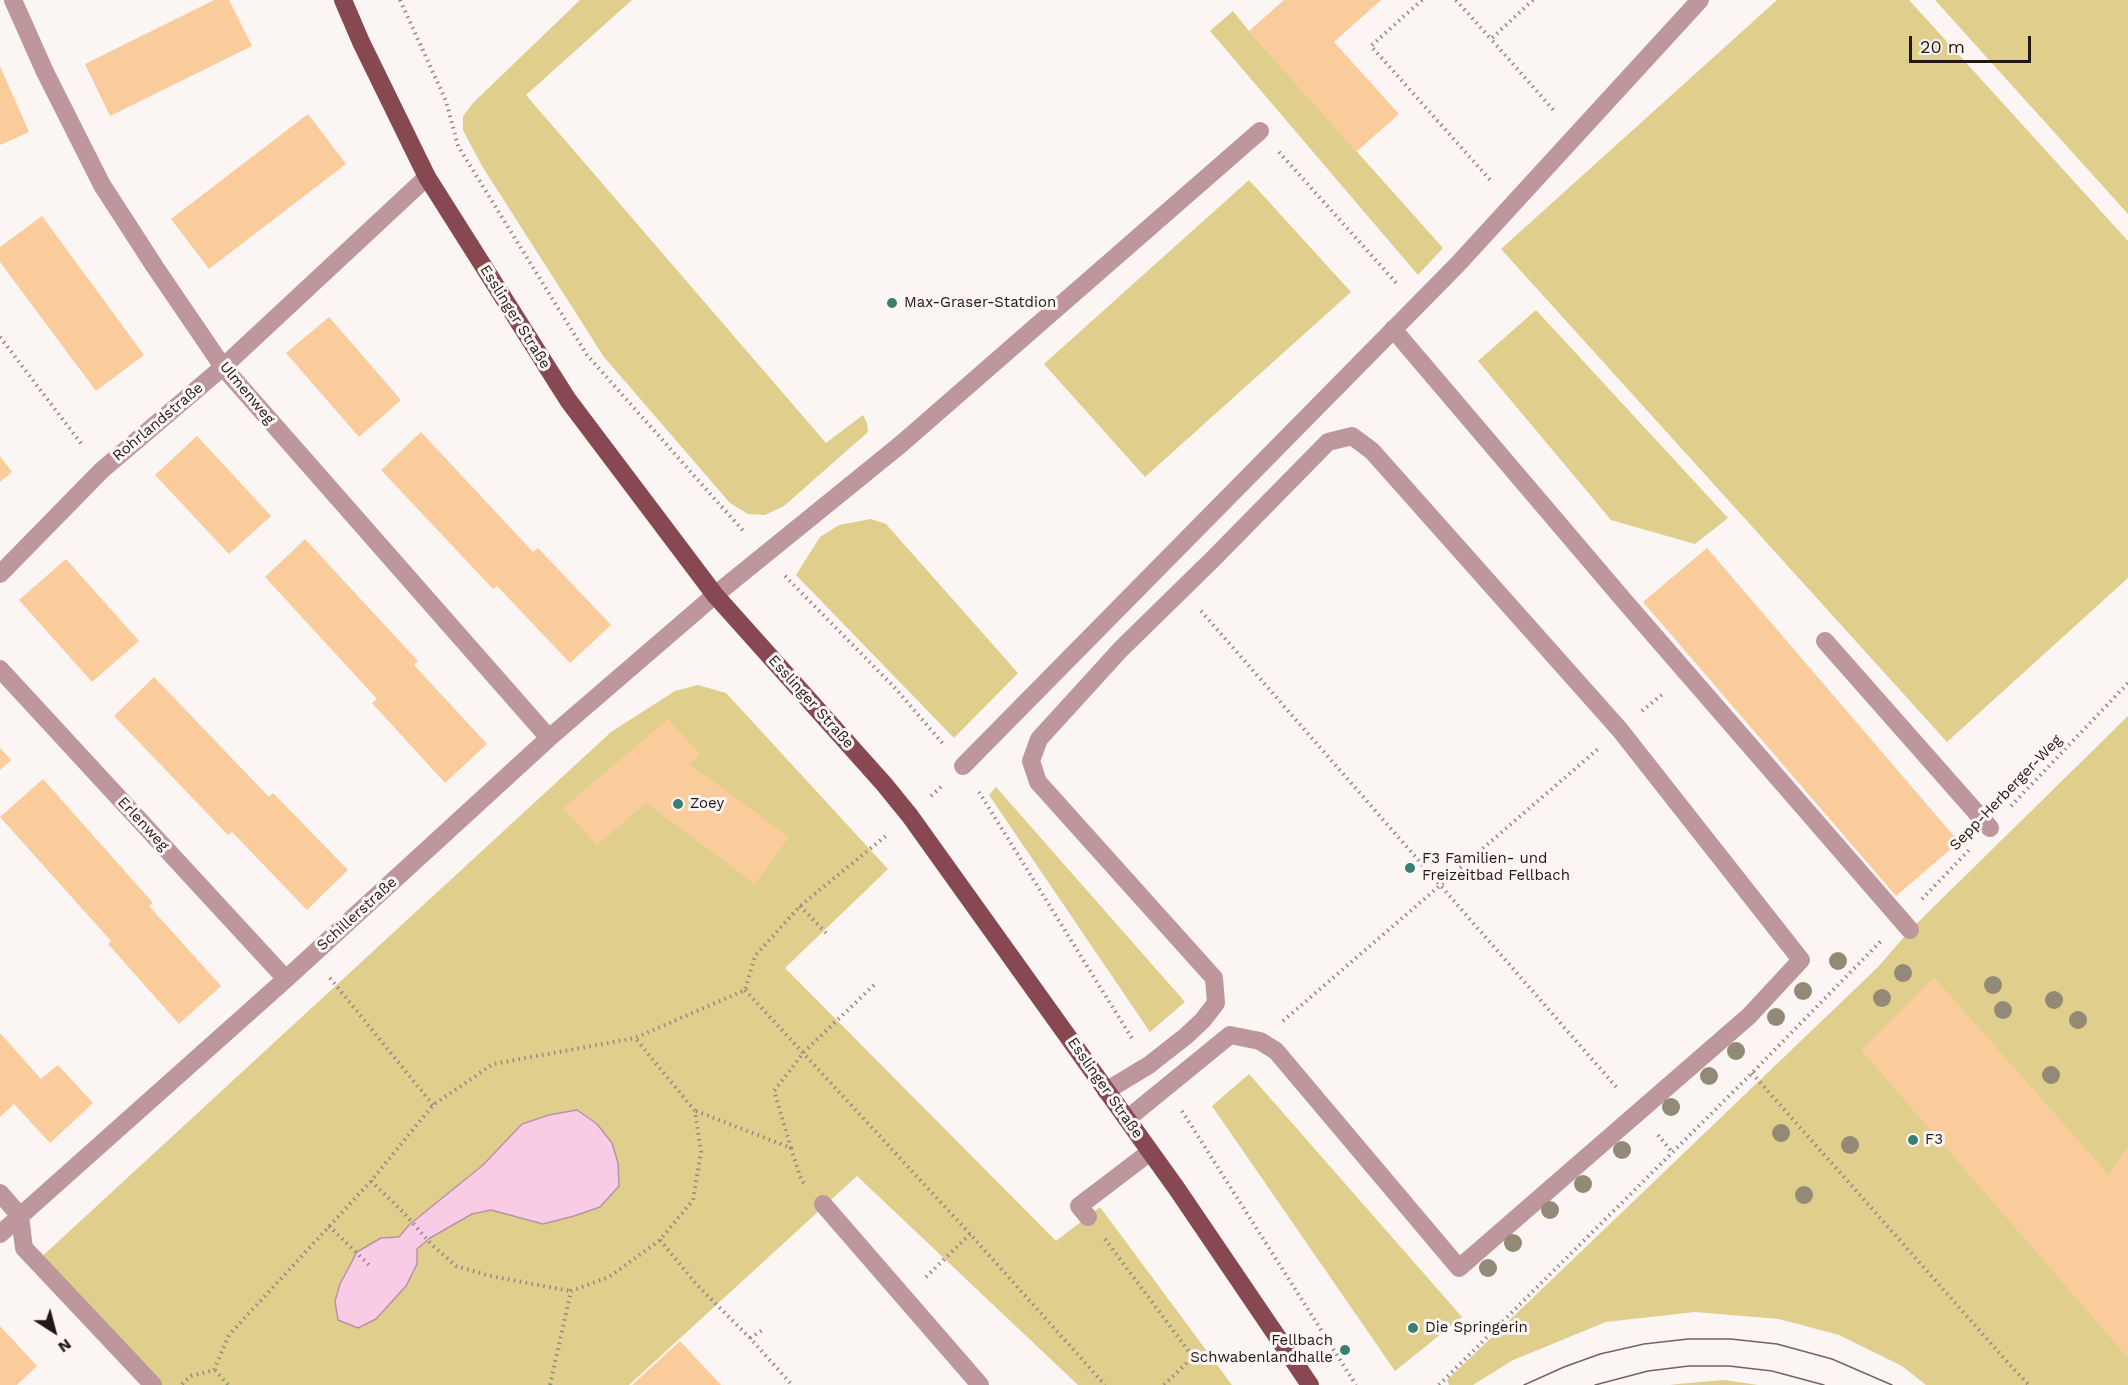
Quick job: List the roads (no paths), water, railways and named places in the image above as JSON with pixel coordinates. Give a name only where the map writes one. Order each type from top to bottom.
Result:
[{"type":"main road","name":"Esslinger Straße","points":[[344,0],[361,42],[427,177],[568,400],[714,595],[910,816],[1127,1119],[1310,1385]]},
{"type":"street","name":"Ulmenweg","points":[[13,0],[45,72],[102,185],[223,367],[549,738]]},
{"type":"street","points":[[963,766],[1416,306],[1700,0]]},
{"type":"street","name":"Schillerstraße","points":[[0,1234],[286,979],[549,738],[714,595],[900,445],[1260,131]]},
{"type":"street","name":"Rohrlandstraße","points":[[0,574],[102,470],[223,367],[427,177]]},
{"type":"street","points":[[1393,328],[1627,604],[1906,925]]},
{"type":"street","points":[[1106,1091],[1149,1065],[1186,1036],[1216,1003],[1214,978],[1038,782],[1031,761],[1039,740],[1057,717],[1121,649],[1183,590],[1328,442],[1352,436],[1372,451],[1620,730],[1801,960],[1749,1016],[1459,1268],[1276,1051],[1260,1041],[1230,1035],[1127,1119]]},
{"type":"street","points":[[1825,640],[1990,828]]},
{"type":"street","name":"Erlenweg","points":[[0,669],[286,979]]},
{"type":"street","points":[[1088,1216],[1079,1206],[1150,1152]]},
{"type":"street","points":[[0,1193],[20,1216],[24,1248],[153,1385]]},
{"type":"street","points":[[823,1204],[980,1385]]},
{"type":"tram line","points":[[1524,1385],[1600,1354],[1644,1344],[1688,1339],[1731,1339],[1777,1344],[1832,1359],[1892,1385]]},
{"type":"tram line","points":[[1595,1385],[1648,1371],[1689,1366],[1729,1366],[1772,1371],[1824,1385]]},
{"type":"place","name":"Max-Graser-Statdion","points":[[892,303]]},
{"type":"place","name":"Zoey","points":[[678,804]]},
{"type":"place","name":"F3 Familien- und Freizeitbad Fellbach","points":[[1410,868]]},
{"type":"place","name":"F3","points":[[1913,1140]]},
{"type":"place","name":"Die Springerin","points":[[1413,1328]]},
{"type":"place","name":"Fellbach Schwabenlandhalle","points":[[1345,1350]]}]
